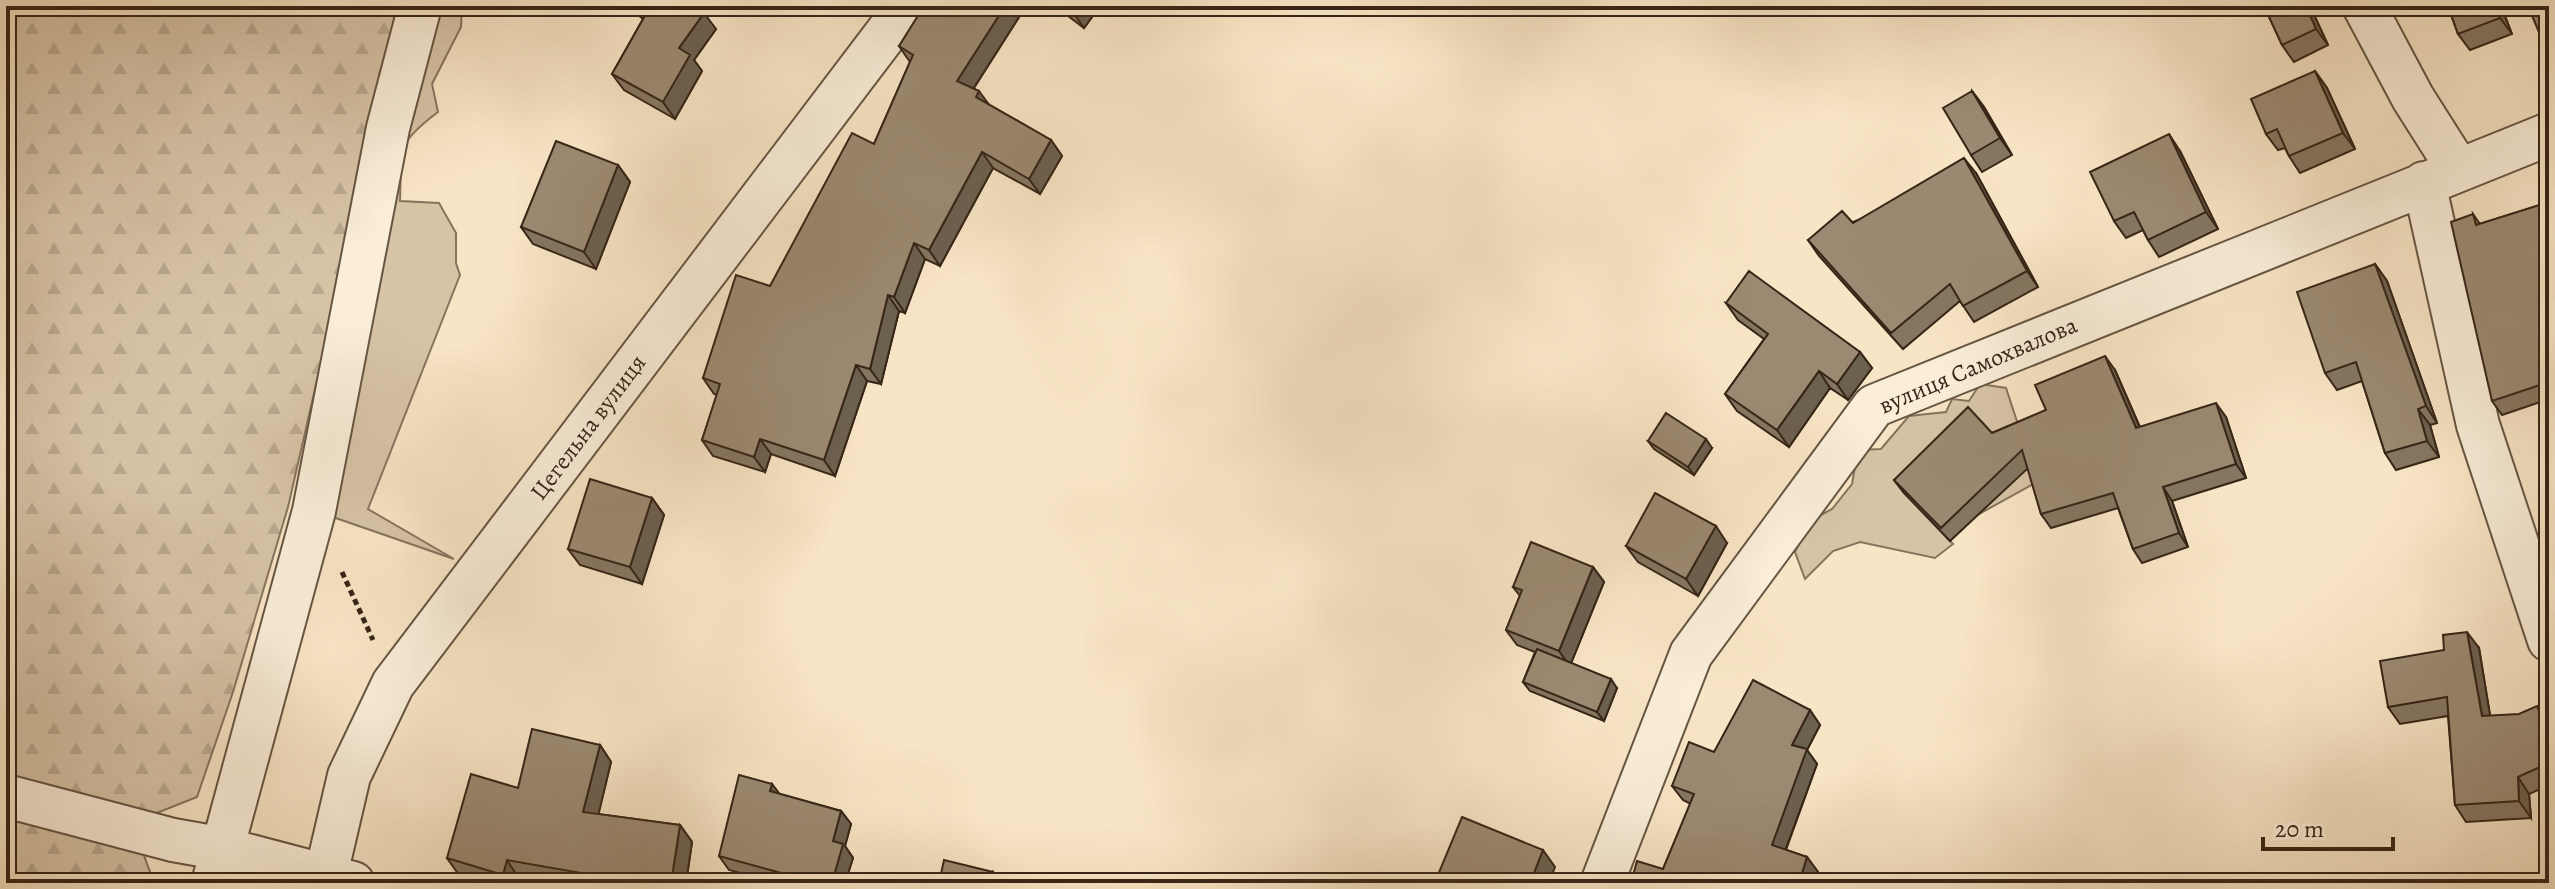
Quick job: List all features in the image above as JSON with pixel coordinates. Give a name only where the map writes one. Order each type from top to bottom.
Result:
[{"type":"street","points":[[218,866],[314,511],[388,128],[420,6]]},
{"type":"street","name":"Цегельна вулиця","points":[[335,881],[349,776],[393,684],[907,6]]},
{"type":"street","points":[[2364,6],[2413,98],[2441,176],[2478,425],[2549,640]]},
{"type":"street","name":"вулиця Самохвалова","points":[[1602,883],[1691,654],[1874,406],[2549,134]]},
{"type":"street","points":[[6,796],[173,840],[218,866],[335,881]]},
{"type":"path","points":[[314,511],[393,684]]},
{"type":"green space","points":[[6,6],[407,6],[373,136],[288,507],[233,692],[197,797],[149,816],[142,850],[154,883],[6,883]]},
{"type":"green space","points":[[436,6],[462,6],[461,27],[432,84],[438,112],[414,133],[403,149],[400,201],[439,203],[456,233],[456,263],[460,275],[368,509],[454,559],[327,515],[400,134]]},
{"type":"green space","points":[[1980,384],[2006,388],[2037,482],[1970,519],[1947,538],[1953,544],[1935,558],[1860,542],[1833,551],[1805,579],[1795,552],[1810,521],[1832,509],[1852,484],[1858,450],[1881,449],[1909,416],[1946,412],[1952,399],[1969,401]]},
{"type":"building","points":[[638,6],[695,6],[704,13],[679,48],[690,55],[663,102],[612,74],[647,12]]},
{"type":"building","points":[[924,6],[1005,6],[957,81],[979,91],[976,97],[1051,140],[1029,179],[982,152],[929,250],[914,243],[894,297],[888,295],[870,369],[856,365],[824,460],[760,439],[754,457],[702,440],[720,384],[703,378],[736,275],[770,286],[852,133],[874,144],[913,55],[899,46]]},
{"type":"building","points":[[2264,6],[2306,6],[2316,29],[2282,45]]},
{"type":"building","points":[[2448,6],[2496,6],[2500,18],[2458,34]]},
{"type":"building","points":[[2528,6],[2549,6],[2549,56]]},
{"type":"building","points":[[2315,71],[2343,133],[2289,156],[2277,129],[2266,134],[2251,99]]},
{"type":"building","points":[[1972,91],[2000,138],[1971,155],[1943,108]]},
{"type":"building","points":[[2169,134],[2206,212],[2148,240],[2134,212],[2114,221],[2090,172]]},
{"type":"building","points":[[556,141],[618,165],[584,252],[521,227]]},
{"type":"building","points":[[1964,158],[2027,271],[1963,306],[1950,284],[1891,333],[1808,240],[1842,211],[1853,223]]},
{"type":"building","points":[[2549,202],[2549,382],[2492,401],[2451,222],[2473,214],[2476,225]]},
{"type":"building","points":[[2375,264],[2426,406],[2418,409],[2427,441],[2385,453],[2356,362],[2325,373],[2297,292]]},
{"type":"building","points":[[1749,271],[1860,352],[1837,384],[1819,371],[1777,430],[1725,394],[1768,334],[1726,303]]},
{"type":"building","points":[[2105,356],[2136,428],[2216,403],[2236,464],[2163,487],[2179,533],[2133,549],[2113,493],[2041,514],[2022,450],[1941,528],[1894,480],[1968,407],[1992,433],[2046,410],[2035,385]]},
{"type":"building","points":[[1666,413],[1706,439],[1688,467],[1648,441]]},
{"type":"building","points":[[590,479],[652,498],[630,567],[568,549]]},
{"type":"building","points":[[1655,493],[1716,526],[1686,579],[1626,546]]},
{"type":"building","points":[[1531,542],[1593,567],[1559,651],[1506,630],[1522,590],[1513,587]]},
{"type":"building","points":[[2467,632],[2482,716],[2519,714],[2537,706],[2549,733],[2549,763],[2518,777],[2519,801],[2455,805],[2447,697],[2388,707],[2380,661],[2444,650],[2443,635]]},
{"type":"building","points":[[1537,649],[1611,679],[1597,712],[1523,682]]},
{"type":"building","points":[[1753,680],[1810,710],[1792,745],[1807,749],[1772,845],[1807,857],[1799,883],[1631,883],[1637,861],[1663,869],[1694,794],[1672,786],[1689,742],[1714,752]]},
{"type":"building","points":[[532,729],[600,745],[583,812],[680,825],[671,883],[620,883],[603,880],[604,877],[507,860],[503,875],[447,858],[471,774],[518,788]]},
{"type":"building","points":[[739,775],[772,784],[770,791],[841,811],[833,841],[843,844],[832,883],[818,883],[719,856]]},
{"type":"building","points":[[1462,817],[1543,850],[1530,883],[1435,882]]},
{"type":"building","points":[[944,860],[993,872],[990,883],[939,883]]}]
